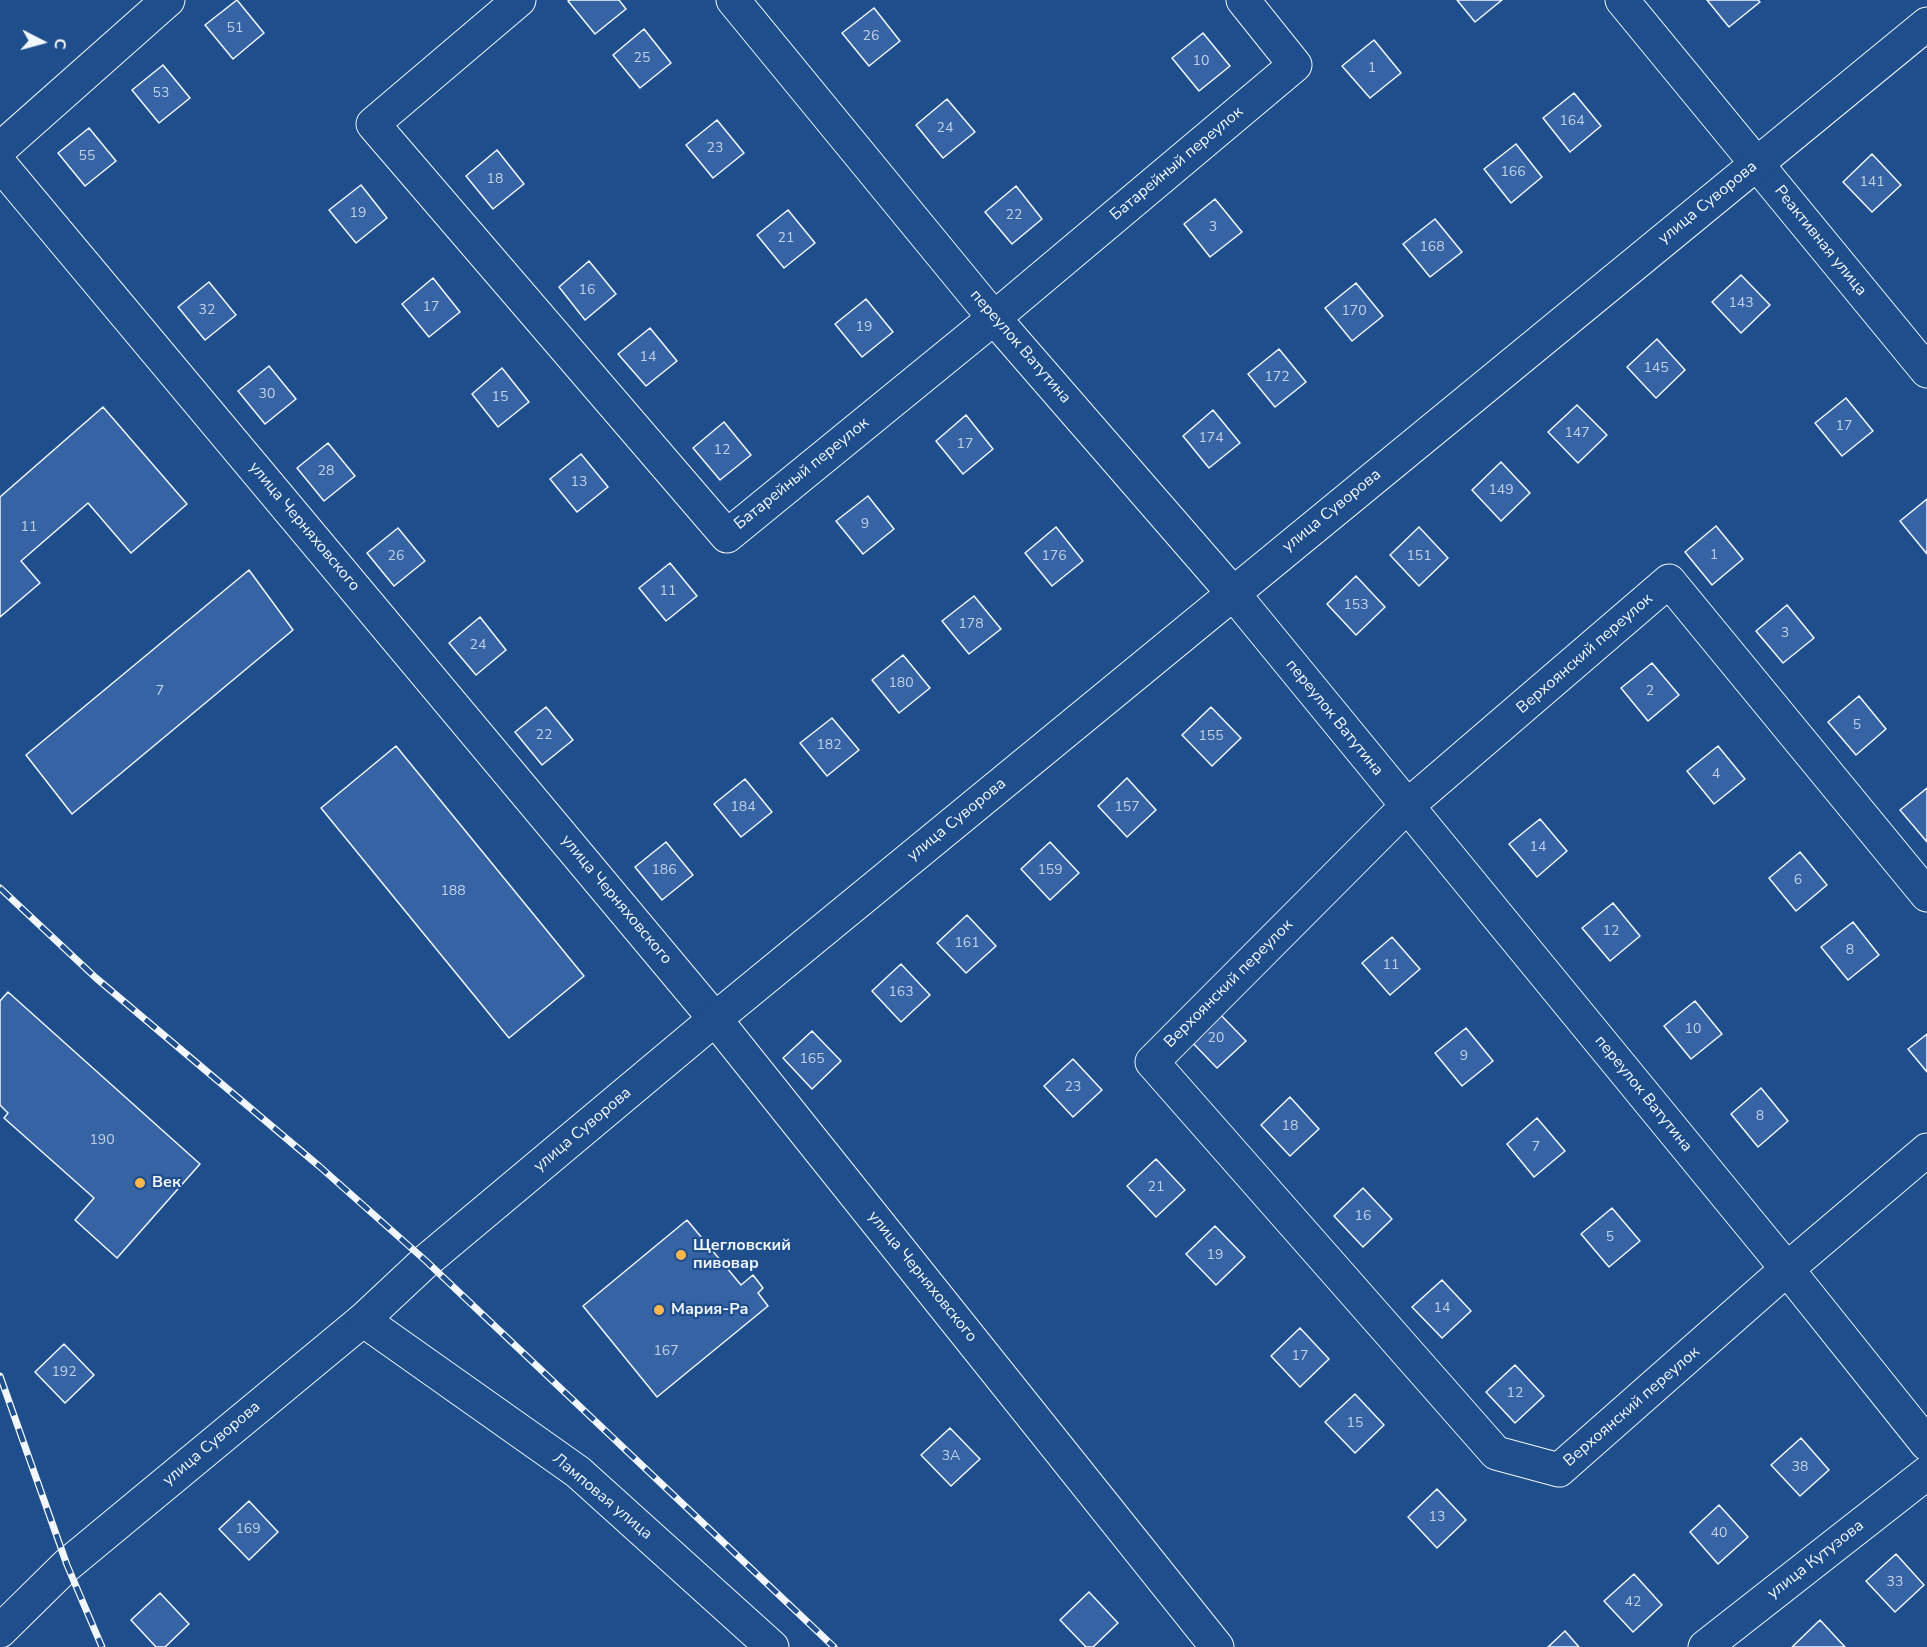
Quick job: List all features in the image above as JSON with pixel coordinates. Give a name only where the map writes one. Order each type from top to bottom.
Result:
[{"type":"street","points":[[0,149],[168,0]]},
{"type":"street","name":"Батарейный переулок","points":[[519,0],[373,124],[726,536],[994,318],[1295,65],[1243,0]]},
{"type":"street","name":"переулок Ватутина","points":[[733,0],[994,318],[1232,592],[1787,1269],[1927,1444]]},
{"type":"street","name":"Реактивная улица","points":[[1622,0],[1927,371]]},
{"type":"street","name":"улица Суворова","points":[[0,1631],[67,1565],[363,1320],[426,1261],[715,1019],[1232,592],[1927,24]]},
{"type":"street","name":"улица Черняховского","points":[[0,164],[715,1019],[1217,1647]]},
{"type":"street","name":"Верхоянский переулок","points":[[1927,895],[1669,582],[1406,807],[1152,1062],[1496,1454],[1559,1470],[1787,1269],[1927,1150]]},
{"type":"street","name":"Ламповая улица","points":[[363,1320],[578,1472],[771,1647]]},
{"type":"street","name":"улица Кутузова","points":[[1706,1647],[1927,1473]]},
{"type":"building","points":[[237,0],[264,33],[233,59],[205,25]]},
{"type":"building","points":[[619,0],[626,9],[595,34],[568,1]]},
{"type":"building","points":[[1457,0],[1502,0],[1475,22]]},
{"type":"building","points":[[1707,0],[1758,0],[1760,2],[1729,27]]},
{"type":"building","points":[[874,8],[900,41],[869,66],[842,33]]},
{"type":"building","points":[[644,29],[671,63],[640,88],[613,55]]},
{"type":"building","points":[[1203,33],[1230,66],[1199,91],[1172,58]]},
{"type":"building","points":[[1374,40],[1401,73],[1370,98],[1342,66]]},
{"type":"building","points":[[163,65],[190,98],[159,123],[132,90]]},
{"type":"building","points":[[1574,93],[1601,126],[1570,152],[1543,118]]},
{"type":"building","points":[[947,99],[975,132],[943,158],[916,125]]},
{"type":"building","points":[[717,120],[744,153],[713,178],[686,145]]},
{"type":"building","points":[[89,128],[116,161],[85,186],[58,153]]},
{"type":"building","points":[[1516,144],[1542,177],[1511,203],[1484,169]]},
{"type":"building","points":[[497,150],[524,184],[493,209],[466,176]]},
{"type":"building","points":[[1872,154],[1901,185],[1872,212],[1843,182]]},
{"type":"building","points":[[361,185],[387,218],[356,243],[329,210]]},
{"type":"building","points":[[1016,186],[1042,219],[1012,244],[985,212]]},
{"type":"building","points":[[1215,199],[1242,232],[1210,257],[1184,224]]},
{"type":"building","points":[[788,210],[815,243],[784,268],[757,235]]},
{"type":"building","points":[[1435,219],[1462,252],[1430,277],[1403,244]]},
{"type":"building","points":[[589,261],[616,294],[585,320],[559,287]]},
{"type":"building","points":[[1741,275],[1770,305],[1741,333],[1712,302]]},
{"type":"building","points":[[433,278],[460,312],[429,337],[402,304]]},
{"type":"building","points":[[209,282],[236,315],[205,340],[178,307]]},
{"type":"building","points":[[1356,283],[1383,316],[1352,341],[1325,308]]},
{"type":"building","points":[[866,299],[893,332],[862,357],[835,324]]},
{"type":"building","points":[[650,328],[677,361],[646,386],[618,354]]},
{"type":"building","points":[[1657,339],[1685,370],[1656,398],[1627,367]]},
{"type":"building","points":[[1279,349],[1306,382],[1275,407],[1248,374]]},
{"type":"building","points":[[269,366],[296,399],[265,424],[238,391]]},
{"type":"building","points":[[502,368],[529,402],[498,427],[472,394]]},
{"type":"building","points":[[1846,398],[1873,431],[1842,456],[1815,423]]},
{"type":"building","points":[[1577,405],[1607,435],[1578,463],[1548,432]]},
{"type":"building","points":[[103,407],[187,504],[131,553],[88,503],[21,561],[40,583],[0,617],[0,497]]},
{"type":"building","points":[[1213,410],[1240,443],[1209,468],[1183,436]]},
{"type":"building","points":[[966,415],[993,449],[963,474],[936,441]]},
{"type":"building","points":[[724,422],[751,455],[720,480],[693,448]]},
{"type":"building","points":[[328,443],[355,476],[324,501],[297,468]]},
{"type":"building","points":[[581,454],[608,487],[577,512],[550,479]]},
{"type":"building","points":[[1501,462],[1530,493],[1501,521],[1472,490]]},
{"type":"building","points":[[868,496],[894,529],[863,554],[836,521]]},
{"type":"building","points":[[1927,499],[1927,554],[1900,521]]},
{"type":"building","points":[[1716,526],[1743,559],[1712,585],[1685,552]]},
{"type":"building","points":[[1056,527],[1083,561],[1052,586],[1025,553]]},
{"type":"building","points":[[1419,527],[1448,558],[1419,586],[1390,555]]},
{"type":"building","points":[[398,528],[425,561],[394,586],[367,553]]},
{"type":"building","points":[[670,563],[697,596],[666,621],[639,588]]},
{"type":"building","points":[[249,570],[293,630],[72,814],[26,755]]},
{"type":"building","points":[[1356,576],[1385,607],[1356,635],[1327,604]]},
{"type":"building","points":[[974,596],[1001,629],[969,654],[942,621]]},
{"type":"building","points":[[1787,605],[1814,638],[1783,663],[1756,631]]},
{"type":"building","points":[[480,617],[506,650],[476,675],[449,643]]},
{"type":"building","points":[[903,655],[930,688],[899,713],[872,680]]},
{"type":"building","points":[[1652,663],[1679,695],[1648,721],[1621,688]]},
{"type":"building","points":[[1859,696],[1886,729],[1856,755],[1828,722]]},
{"type":"building","points":[[546,707],[573,740],[542,765],[515,732]]},
{"type":"building","points":[[1211,707],[1241,738],[1212,766],[1182,735]]},
{"type":"building","points":[[832,718],[859,750],[827,776],[800,743]]},
{"type":"building","points":[[396,746],[584,976],[509,1038],[321,808]]},
{"type":"building","points":[[1718,746],[1745,779],[1714,804],[1687,771]]},
{"type":"building","points":[[1127,778],[1156,810],[1127,837],[1098,806]]},
{"type":"building","points":[[745,779],[772,812],[741,837],[714,804]]},
{"type":"building","points":[[1927,788],[1927,842],[1900,810]]},
{"type":"building","points":[[1540,819],[1567,851],[1537,877],[1509,844]]},
{"type":"building","points":[[666,842],[693,875],[662,900],[635,867]]},
{"type":"building","points":[[1050,842],[1079,873],[1050,900],[1021,869]]},
{"type":"building","points":[[1800,852],[1827,885],[1796,911],[1769,878]]},
{"type":"building","points":[[1613,903],[1640,936],[1610,961],[1582,928]]},
{"type":"building","points":[[967,915],[996,946],[966,973],[937,943]]},
{"type":"building","points":[[1853,922],[1879,955],[1848,980],[1821,947]]},
{"type":"building","points":[[1392,937],[1420,969],[1390,995],[1362,963]]},
{"type":"building","points":[[901,964],[930,995],[901,1022],[872,991]]},
{"type":"building","points":[[8,992],[200,1164],[117,1258],[75,1220],[94,1198],[4,1118],[8,1113],[0,1105],[0,1001]]},
{"type":"building","points":[[1695,1001],[1722,1034],[1691,1059],[1664,1026]]},
{"type":"building","points":[[1216,1010],[1246,1041],[1217,1068],[1187,1037]]},
{"type":"building","points":[[1466,1028],[1493,1061],[1462,1086],[1435,1053]]},
{"type":"building","points":[[812,1031],[841,1061],[812,1089],[783,1058]]},
{"type":"building","points":[[1927,1034],[1927,1072],[1908,1049]]},
{"type":"building","points":[[1073,1059],[1102,1090],[1073,1117],[1044,1086]]},
{"type":"building","points":[[1761,1088],[1788,1121],[1758,1147],[1731,1114]]},
{"type":"building","points":[[1290,1097],[1319,1129],[1290,1156],[1261,1125]]},
{"type":"building","points":[[1537,1118],[1565,1151],[1534,1177],[1507,1144]]},
{"type":"building","points":[[1156,1159],[1185,1190],[1156,1217],[1127,1186]]},
{"type":"building","points":[[1363,1188],[1392,1219],[1363,1247],[1334,1216]]},
{"type":"building","points":[[1612,1208],[1640,1241],[1609,1267],[1581,1234]]},
{"type":"building","points":[[687,1220],[741,1285],[753,1275],[763,1288],[758,1293],[768,1306],[657,1397],[583,1306]]},
{"type":"building","points":[[1215,1226],[1245,1257],[1216,1285],[1186,1254]]},
{"type":"building","points":[[1442,1280],[1471,1311],[1442,1338],[1412,1307]]},
{"type":"building","points":[[1300,1328],[1329,1359],[1300,1387],[1271,1356]]},
{"type":"building","points":[[64,1344],[94,1375],[65,1403],[35,1372]]},
{"type":"building","points":[[1515,1365],[1544,1396],[1515,1423],[1486,1392]]},
{"type":"building","points":[[1355,1394],[1384,1425],[1355,1453],[1325,1422]]},
{"type":"building","points":[[950,1428],[980,1459],[951,1486],[921,1455]]},
{"type":"building","points":[[1801,1438],[1829,1470],[1800,1496],[1771,1465]]},
{"type":"building","points":[[1437,1489],[1466,1520],[1437,1548],[1408,1517]]},
{"type":"building","points":[[249,1501],[278,1532],[249,1560],[219,1529]]},
{"type":"building","points":[[1719,1505],[1748,1537],[1718,1564],[1690,1532]]},
{"type":"building","points":[[1896,1554],[1924,1585],[1895,1612],[1866,1581]]},
{"type":"building","points":[[1634,1574],[1662,1605],[1633,1632],[1604,1601]]},
{"type":"building","points":[[1089,1592],[1118,1623],[1093,1647],[1086,1647],[1060,1620]]},
{"type":"building","points":[[160,1593],[189,1624],[165,1647],[156,1647],[131,1620]]},
{"type":"building","points":[[1820,1620],[1845,1647],[1792,1647]]},
{"type":"building","points":[[1565,1631],[1579,1647],[1548,1647]]},
{"type":"railway","points":[[0,888],[96,978],[319,1166],[426,1261],[834,1647]]},
{"type":"railway","points":[[0,1376],[67,1565],[102,1647]]},
{"type":"place","name":"Век","points":[[140,1183]]},
{"type":"place","name":"Щегловский пивовар","points":[[681,1255]]},
{"type":"place","name":"Мария-Ра","points":[[659,1310]]}]
